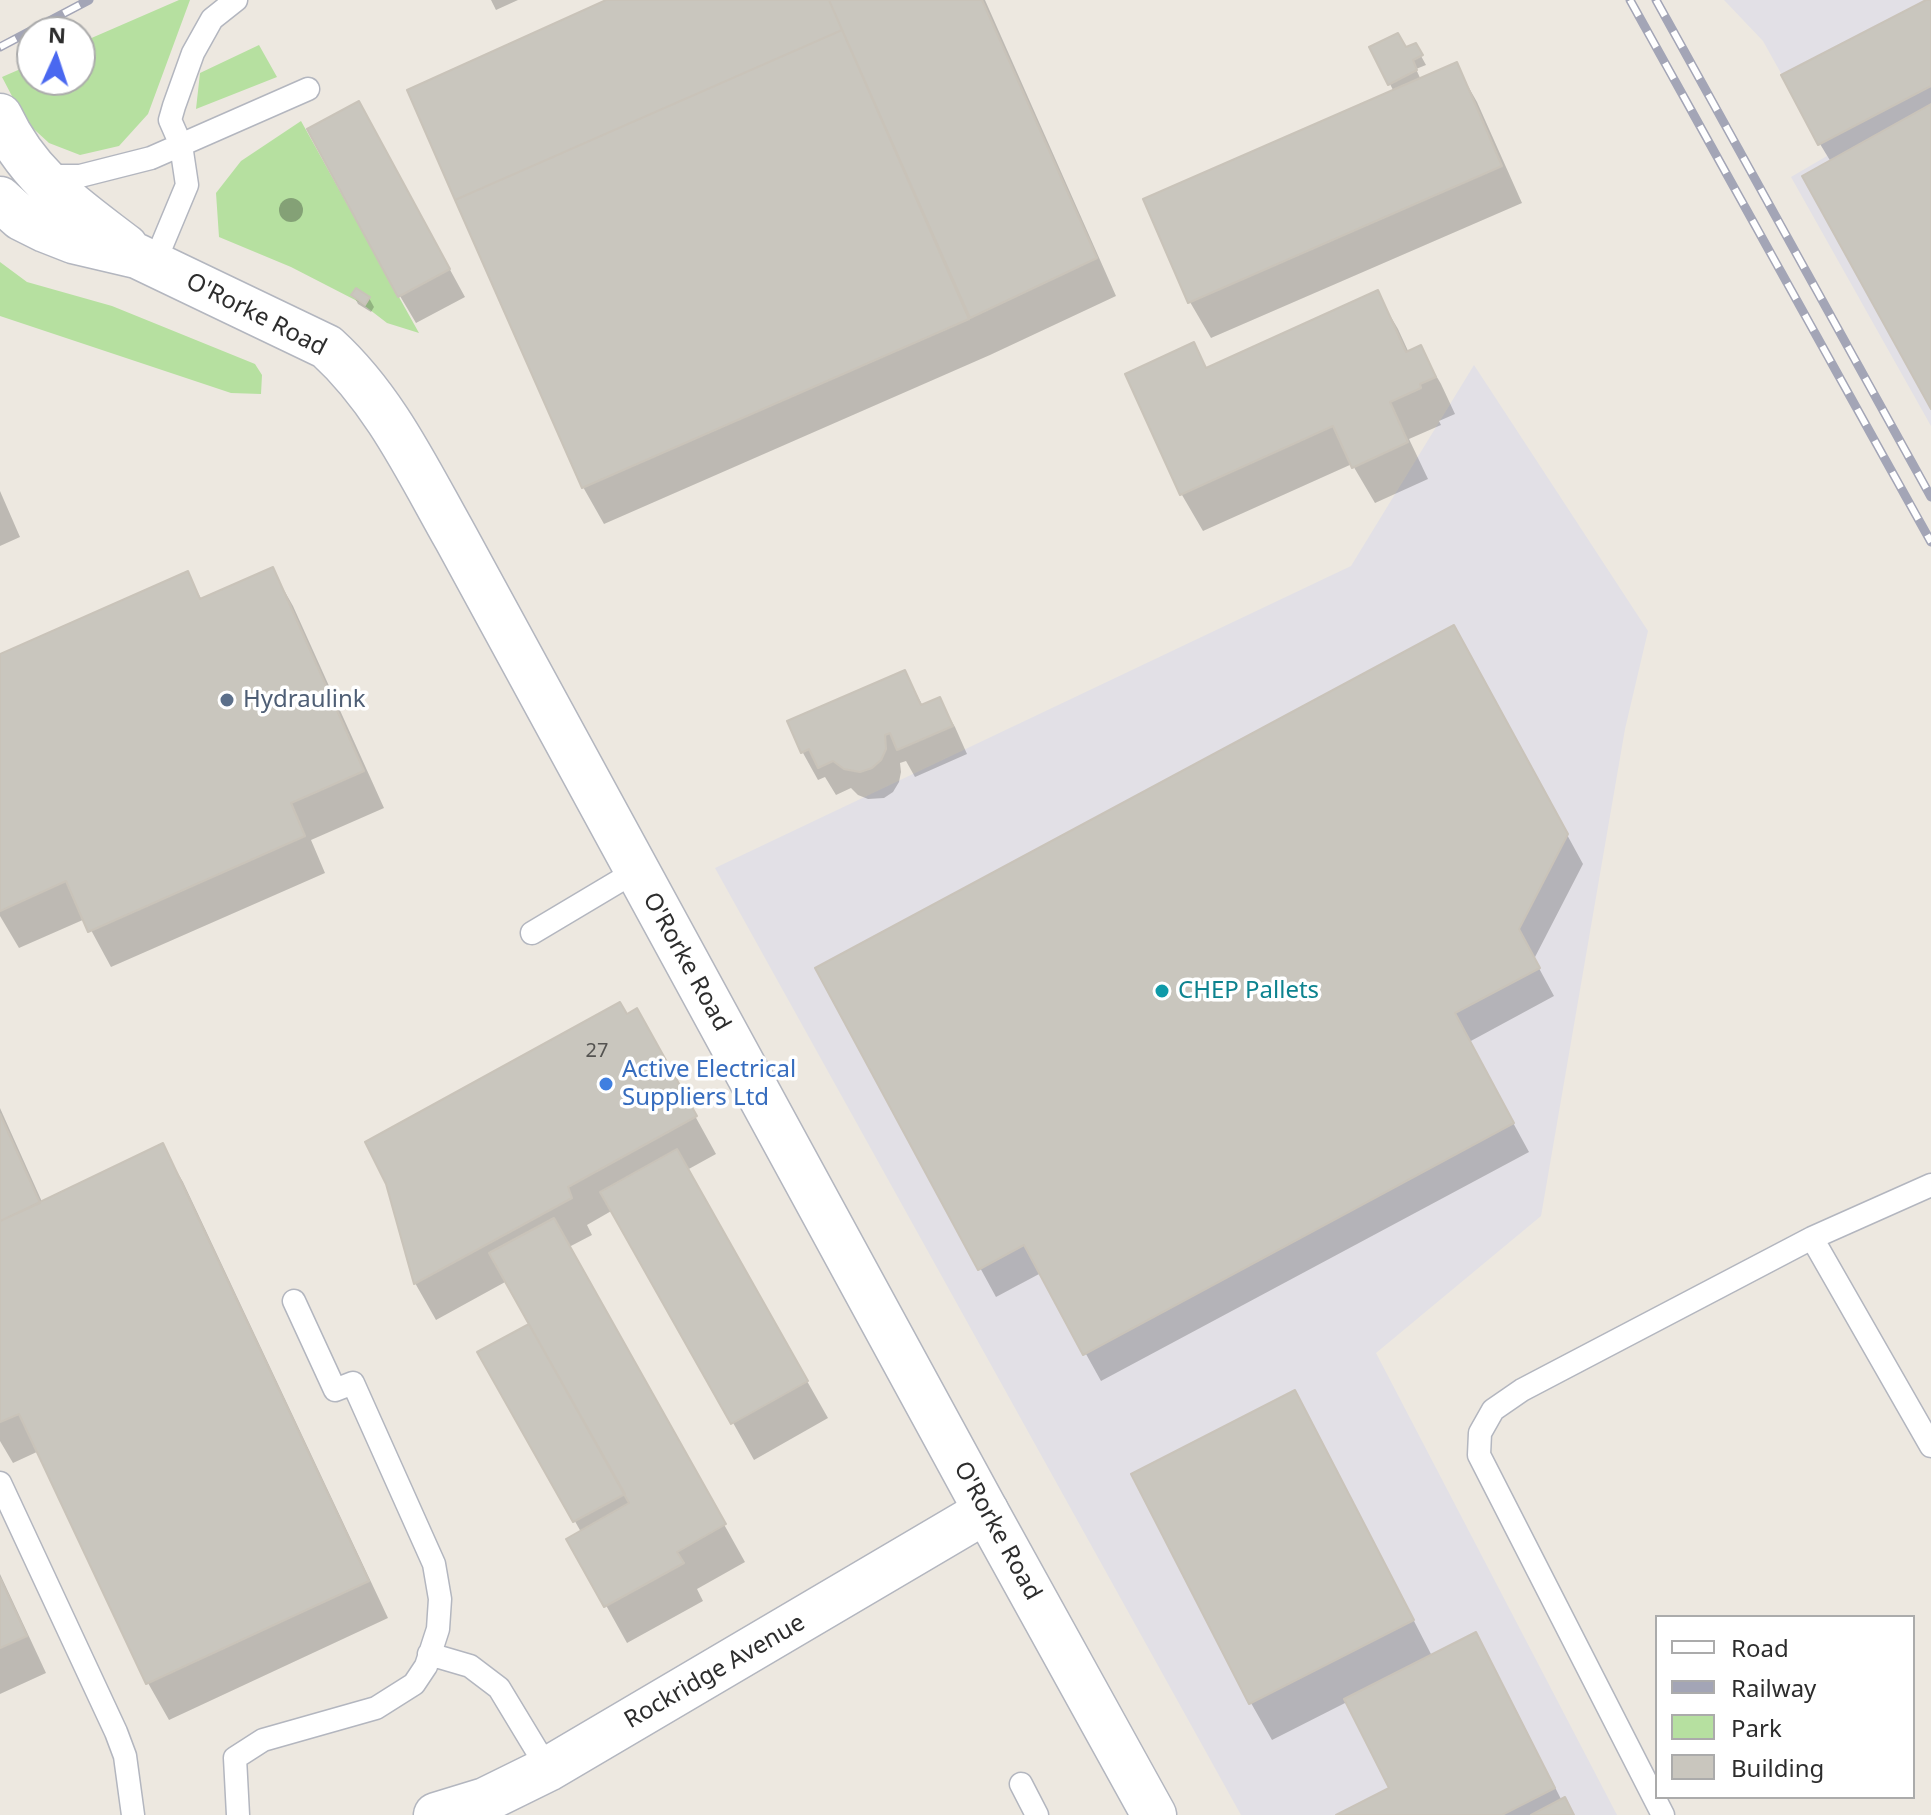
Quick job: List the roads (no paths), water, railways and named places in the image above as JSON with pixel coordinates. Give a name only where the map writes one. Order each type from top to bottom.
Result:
[{"type":"street","name":"O'Rorke Road","points":[[0,116],[19,149],[55,192],[146,260]]},
{"type":"street","name":"O'Rorke Road","points":[[0,199],[21,218],[45,230],[73,241],[146,260],[327,347],[350,367],[377,402],[402,441],[1154,1815]]},
{"type":"street","name":"Rockridge Avenue","points":[[436,1815],[485,1800],[548,1769],[986,1511]]},
{"type":"lane","points":[[146,260],[187,185],[181,145],[170,120],[193,53],[212,19],[236,0]]},
{"type":"lane","points":[[39,176],[80,176],[151,158],[308,89]]},
{"type":"lane","points":[[532,933],[636,871]]},
{"type":"lane","points":[[1663,1815],[1479,1455],[1480,1433],[1493,1410],[1522,1390],[1812,1238],[1931,1185]]},
{"type":"lane","points":[[1812,1238],[1931,1446]]},
{"type":"lane","points":[[238,1815],[235,1758],[263,1740],[376,1708],[414,1684],[426,1666],[438,1629],[440,1599],[434,1564],[353,1383],[335,1390],[294,1301]]},
{"type":"lane","points":[[0,1483],[116,1732],[125,1756],[133,1815]]},
{"type":"lane","points":[[429,1654],[470,1666],[499,1688],[548,1769]]},
{"type":"lane","points":[[1021,1784],[1037,1815]]},
{"type":"railway","points":[[0,47],[89,0]]},
{"type":"railway","points":[[1630,0],[1931,542]]},
{"type":"railway","points":[[1656,0],[1931,497]]},
{"type":"place","name":"Hydraulink","points":[[227,700]]},
{"type":"place","name":"CHEP Pallets","points":[[1162,991]]},
{"type":"place","name":"Active Electrical Suppliers Ltd","points":[[606,1084]]}]
